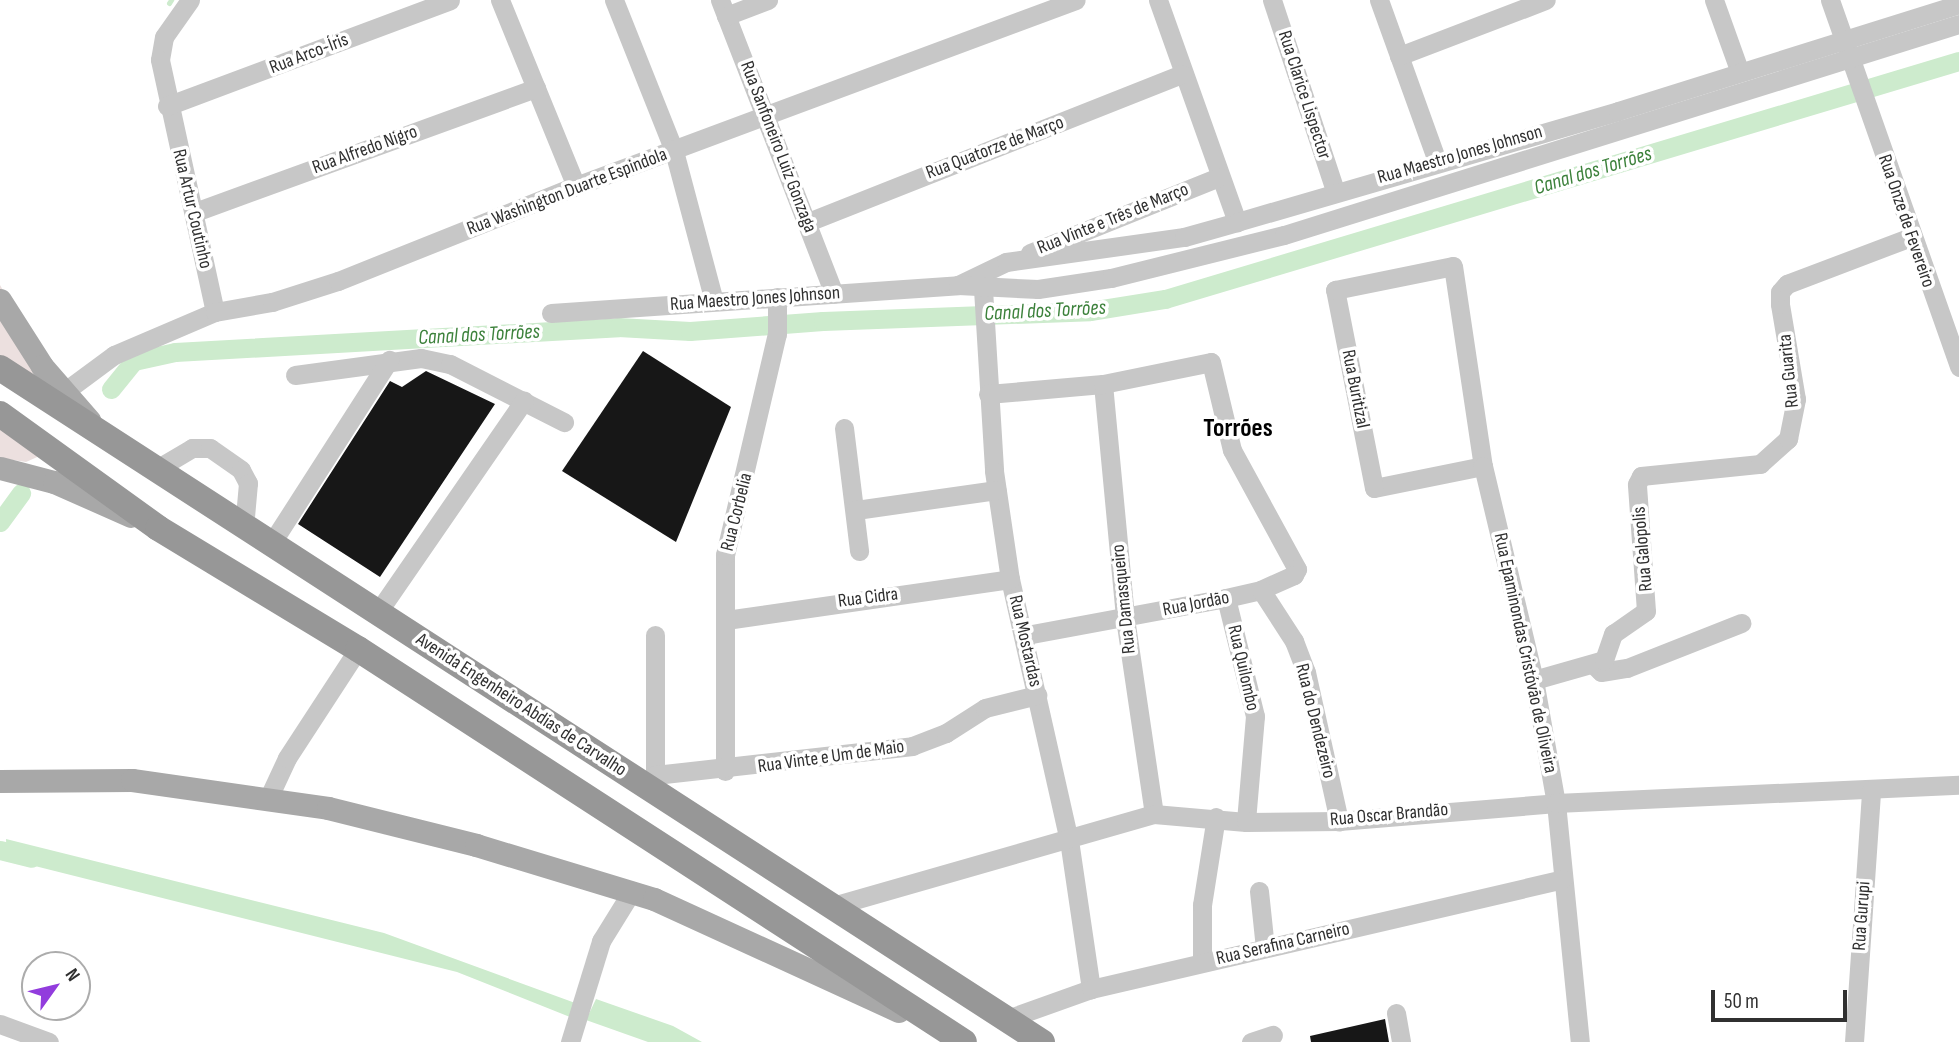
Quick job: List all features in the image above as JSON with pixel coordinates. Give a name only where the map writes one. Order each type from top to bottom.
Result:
[{"type":"highway","name":"Avenida Engenheiro Abdias de Carvalho","points":[[0,368],[244,528],[653,783],[833,906],[1042,1042]]},
{"type":"highway","points":[[0,414],[158,527],[358,649],[962,1040]]},
{"type":"main road","points":[[0,300],[64,392],[102,436]]},
{"type":"main road","points":[[0,468],[54,482],[158,527]]},
{"type":"main road","points":[[0,781],[132,780],[328,808],[476,845],[632,891],[962,1040]]},
{"type":"street","name":"Rua Artur Coutinho","points":[[190,0],[164,37],[160,60],[167,106],[195,212],[215,312]]},
{"type":"street","name":"Rua Arco-Íris","points":[[167,106],[450,0]]},
{"type":"street","points":[[500,0],[576,186]]},
{"type":"street","points":[[614,0],[674,151],[714,301]]},
{"type":"street","points":[[723,8],[768,0]]},
{"type":"street","name":"Rua Washington Duarte Espindola","points":[[64,392],[114,355],[215,312],[272,302],[338,281],[576,186],[1076,0]]},
{"type":"street","points":[[1158,0],[1182,74],[1237,222]]},
{"type":"street","name":"Rua Clarice Lispector","points":[[1272,0],[1335,190]]},
{"type":"street","points":[[1379,0],[1437,161]]},
{"type":"street","points":[[1399,56],[1546,0]]},
{"type":"street","points":[[1714,0],[1739,70]]},
{"type":"street","name":"Rua Onze de Fevereiro","points":[[1830,0],[1910,237],[1959,367]]},
{"type":"street","name":"Rua Maestro Jones Johnson","points":[[551,313],[958,285],[1006,262],[1184,237],[1335,190],[1618,111],[1739,70],[1851,58],[1950,4]]},
{"type":"street","name":"Rua Sanfoneiro Luiz Gonzaga","points":[[723,8],[834,293]]},
{"type":"street","name":"Rua Maestro Jones Johnson","points":[[958,285],[982,298],[1164,267],[1284,234],[1959,24]]},
{"type":"street","name":"Rua Quatorze de Março","points":[[808,222],[1182,74]]},
{"type":"street","name":"Rua Alfredo Nigro","points":[[195,212],[536,88]]},
{"type":"street","name":"Rua Vinte e Três de Março","points":[[1006,262],[1220,177]]},
{"type":"street","name":"Rua Guarita","points":[[1646,473],[1760,464],[1776,452],[1788,439],[1796,399],[1780,292],[1793,279],[1910,237]]},
{"type":"street","name":"Rua Epaminondas Cristóvão de Oliveira","points":[[1335,290],[1453,266],[1483,466],[1534,680],[1556,803],[1580,1042]]},
{"type":"street","name":"Rua Buritizal","points":[[1335,290],[1374,488],[1483,466]]},
{"type":"street","name":"Rua Corbelia","points":[[725,771],[729,534],[744,490],[777,334],[777,298]]},
{"type":"street","name":"Rua Mostardas","points":[[982,298],[997,491],[1010,579],[1026,635],[1069,840],[1091,989]]},
{"type":"street","points":[[295,375],[390,360],[421,358],[450,364],[564,422]]},
{"type":"street","points":[[271,544],[390,360]]},
{"type":"street","name":"Rua Jordão","points":[[1026,635],[1226,598],[1261,590],[1295,574],[1288,550],[1232,450],[1212,365],[1103,384]]},
{"type":"street","points":[[988,394],[1103,384]]},
{"type":"street","name":"Rua Damasqueiro","points":[[1103,384],[1125,618],[1154,814]]},
{"type":"street","points":[[378,612],[523,400]]},
{"type":"street","points":[[844,428],[859,551]]},
{"type":"street","points":[[155,470],[192,448],[210,448],[241,470],[248,483],[244,528]]},
{"type":"street","name":"Rua Galopolis","points":[[1534,680],[1588,662],[1604,660],[1613,634],[1641,619],[1649,605],[1637,484],[1646,473]]},
{"type":"street","points":[[856,510],[997,491]]},
{"type":"street","name":"Rua Cidra","points":[[726,620],[1010,579]]},
{"type":"street","name":"Rua do Dendezeiro","points":[[1261,590],[1294,641],[1306,672],[1339,821]]},
{"type":"street","name":"Rua Quilombo","points":[[1226,598],[1255,716],[1246,822]]},
{"type":"street","points":[[1588,662],[1601,672],[1627,668],[1741,622]]},
{"type":"street","points":[[653,783],[655,635]]},
{"type":"street","points":[[268,799],[287,758],[358,649]]},
{"type":"street","name":"Rua Vinte e Um de Maio","points":[[653,783],[912,746],[946,733],[985,708],[1037,695]]},
{"type":"street","name":"Rua Oscar Brandão","points":[[833,906],[1154,814],[1216,817],[1246,822],[1339,821],[1556,803],[1959,785]]},
{"type":"street","name":"Rua Gurupi","points":[[1854,1042],[1871,791]]},
{"type":"street","points":[[1202,962],[1202,905],[1216,817]]},
{"type":"street","name":"Rua Serafina Carneiro","points":[[1007,1019],[1091,989],[1562,879]]},
{"type":"street","points":[[570,1042],[601,941],[632,891]]},
{"type":"street","points":[[1259,891],[1265,948]]},
{"type":"street","points":[[1396,1013],[1401,1042]]},
{"type":"street","points":[[0,1024],[49,1042]]},
{"type":"street","points":[[1251,1042],[1273,1035]]},
{"type":"shaded area","points":[[0,285],[40,357],[85,420],[0,363]]},
{"type":"shaded area","points":[[0,409],[53,450],[26,462],[0,458]]},
{"type":"shaded area","points":[[6,839],[384,933],[578,1004],[575,1019],[457,972],[7,859]]},
{"type":"shaded area","points":[[596,999],[673,1026],[702,1042],[648,1042],[586,1020]]},
{"type":"building","points":[[643,351],[731,407],[676,542],[562,471]]},
{"type":"building","points":[[426,371],[495,404],[380,577],[298,524],[390,381],[402,387]]},
{"type":"building","points":[[1385,1019],[1389,1042],[1311,1042],[1310,1036]]},
{"type":"waterway","name":"Canal dos Torrões","points":[[111,389],[134,361],[175,352],[618,327],[690,331],[823,321],[1090,311],[1165,299],[1959,61]]},
{"type":"waterway","points":[[0,522],[21,493]]},
{"type":"waterway","points":[[0,850],[31,858]]},
{"type":"district","name":"Torrões","points":[[1238,429]]}]
